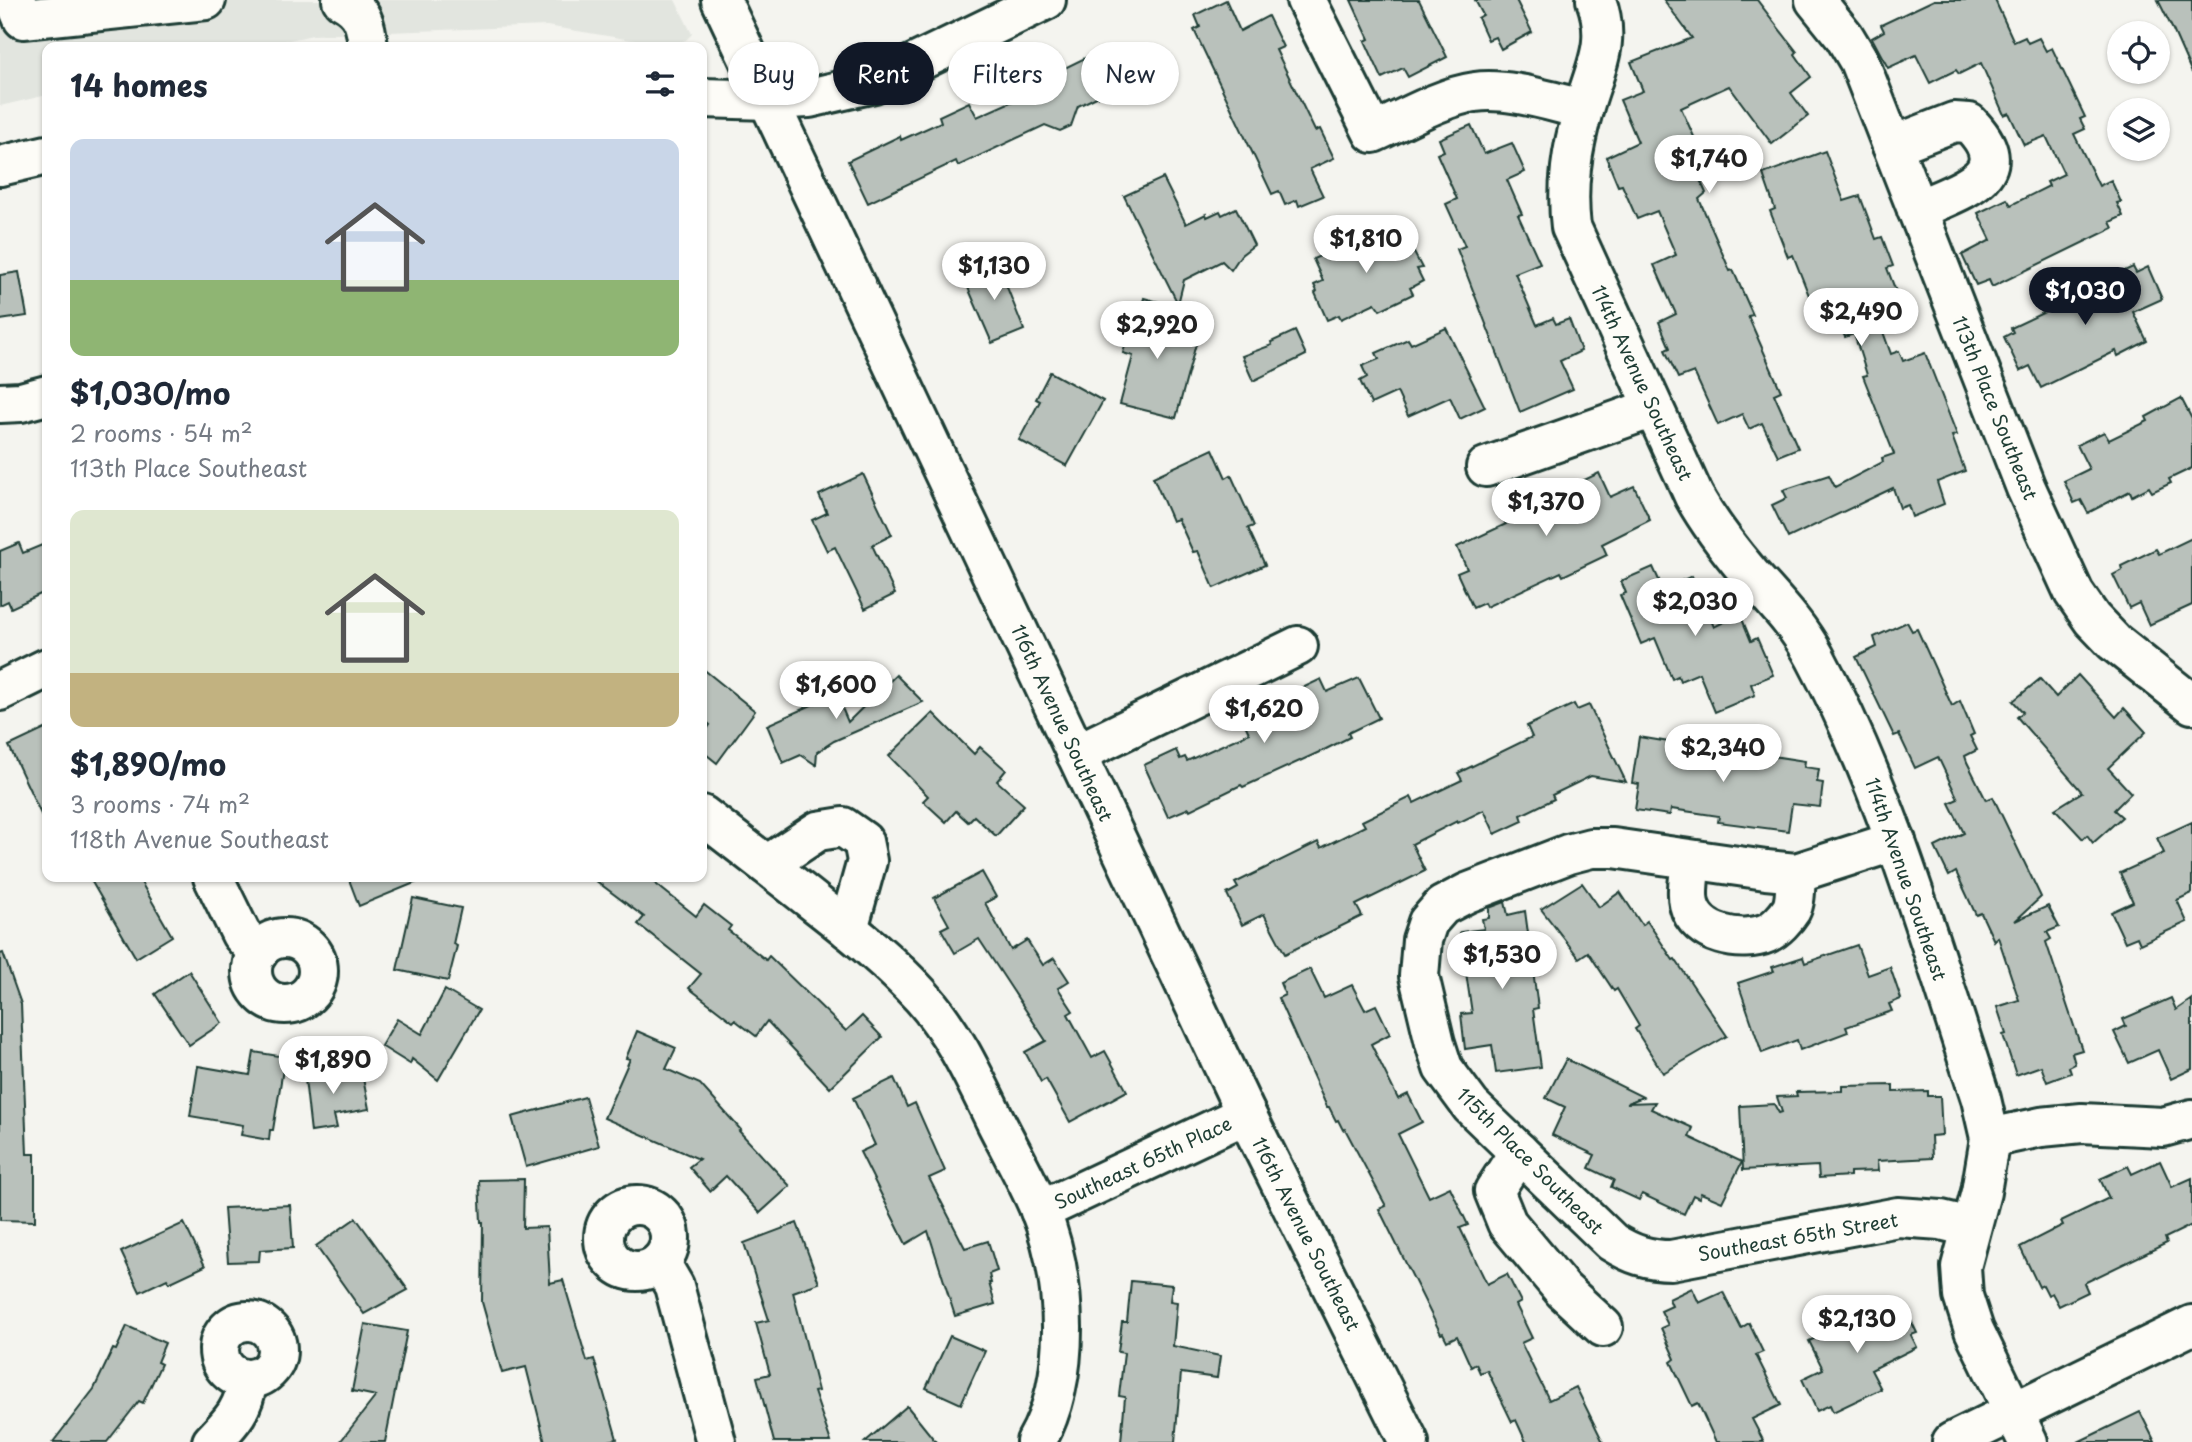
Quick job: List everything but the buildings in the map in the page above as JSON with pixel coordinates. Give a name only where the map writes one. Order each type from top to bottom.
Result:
[{"type":"street","points":[[12,13],[206,0]]},
{"type":"street","points":[[342,0],[361,14],[366,25],[368,42]]},
{"type":"street","name":"116th Avenue Southeast","points":[[721,0],[741,42]]},
{"type":"street","points":[[819,97],[874,83],[1046,0]]},
{"type":"street","points":[[1306,0],[1373,133],[1459,95],[1476,92],[1499,92],[1583,109]]},
{"type":"street","name":"114th Avenue Southeast","points":[[1596,0],[1601,13],[1604,41],[1583,109],[1569,171],[1571,227],[1707,519],[1729,550],[1788,614],[1816,657],[1880,796],[1981,1099],[1990,1138],[1981,1192],[1961,1267],[1963,1296],[1974,1330],[2020,1427]]},
{"type":"street","name":"113th Place Southeast","points":[[1815,0],[1844,36],[1859,61],[2026,488],[2074,593],[2092,619],[2114,642],[2192,704]]},
{"type":"street","points":[[707,98],[728,99]]},
{"type":"street","name":"116th Avenue Southeast","points":[[771,105],[1246,1114],[1409,1442]]},
{"type":"street","points":[[1892,146],[1954,122],[1969,123],[1980,134],[1989,152],[1990,164],[1984,174],[1972,184],[1917,210]]},
{"type":"street","points":[[0,166],[42,156]]},
{"type":"street","points":[[0,403],[21,402],[42,396]]},
{"type":"street","points":[[1486,467],[1653,408]]},
{"type":"street","points":[[1076,754],[1298,646]]},
{"type":"street","points":[[0,691],[42,670]]},
{"type":"street","points":[[707,819],[891,966],[946,1026],[969,1066],[1040,1211],[1052,1252],[1062,1305],[1061,1353],[1052,1400],[1039,1441]]},
{"type":"street","points":[[767,865],[818,831],[843,827],[863,841],[867,861],[848,929]]},
{"type":"street","points":[[1796,873],[1792,909],[1779,925],[1767,933],[1741,938],[1713,932],[1700,922],[1689,904],[1690,860],[1796,873],[1896,841]]},
{"type":"street","name":"115th Place Southeast","points":[[1627,1252],[1612,1242],[1471,1106],[1443,1068],[1419,976],[1422,940],[1428,922],[1442,906],[1568,854],[1591,848],[1613,848],[1690,860]]},
{"type":"street","points":[[215,882],[241,934],[258,953]]},
{"type":"street","name":"Southeast 65th Place","points":[[1040,1211],[1246,1114]]},
{"type":"street","points":[[1990,1138],[2041,1127],[2082,1123],[2163,1127],[2192,1119]]},
{"type":"street","points":[[1519,1152],[1494,1191],[1507,1223],[1563,1290],[1603,1327]]},
{"type":"street","name":"Southeast 65th Street","points":[[1627,1252],[1650,1260],[1671,1260],[1898,1217],[1941,1220],[1970,1227]]},
{"type":"street","points":[[660,1262],[674,1286],[716,1442]]},
{"type":"street","points":[[1952,1442],[2020,1427],[2192,1325]]},
{"type":"street","points":[[212,1442],[238,1414],[248,1380]]},
{"type":"shaded area","points":[[0,0],[675,0],[692,34],[680,42],[644,42],[547,26],[313,35],[280,42],[42,42],[42,96],[0,106]]}]
